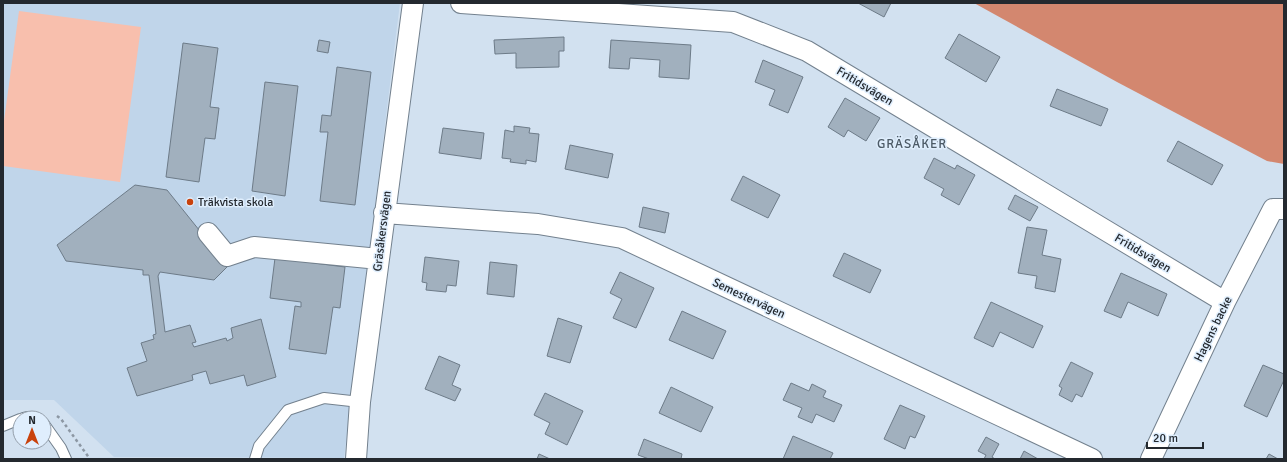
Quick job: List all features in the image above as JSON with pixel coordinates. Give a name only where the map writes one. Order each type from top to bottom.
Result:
[{"type":"street","name":"Gräsåkersvägen","points":[[356,459],[360,402],[413,3]]},
{"type":"street","name":"Fritidsvägen","points":[[460,3],[733,22],[792,45],[807,51],[1225,302]]},
{"type":"street","name":"Hagens backe","points":[[1151,459],[1225,302],[1273,209],[1284,209]]},
{"type":"street","name":"Semestervägen","points":[[384,213],[538,224],[622,238],[1092,459]]},
{"type":"street","points":[[208,233],[227,256],[254,247],[378,259]]},
{"type":"lane","points":[[254,459],[259,446],[288,410],[324,398],[360,402]]},
{"type":"lane","points":[[52,435],[61,448],[66,459]]},
{"type":"shaded area","name":"Träkvista skola","points":[[3,3],[400,3],[344,458],[114,457],[54,400],[3,400]]},
{"type":"shaded area","points":[[974,3],[1284,3],[1284,164],[1267,161],[1117,82]]},
{"type":"shaded area","points":[[19,11],[141,27],[120,182],[3,166],[3,128]]},
{"type":"building","points":[[858,3],[891,3],[884,17]]},
{"type":"building","points":[[959,34],[1000,57],[986,82],[945,58]]},
{"type":"building","points":[[564,37],[564,51],[559,51],[559,67],[516,68],[516,53],[495,54],[494,40]]},
{"type":"building","points":[[319,40],[330,42],[328,53],[317,51]]},
{"type":"building","points":[[611,40],[691,45],[689,79],[659,77],[660,60],[630,58],[629,69],[609,68]]},
{"type":"building","points":[[183,43],[218,48],[210,107],[219,108],[215,139],[205,138],[199,182],[166,177]]},
{"type":"building","points":[[763,60],[803,77],[788,113],[769,105],[775,90],[755,82]]},
{"type":"building","points":[[337,67],[371,72],[355,205],[320,201],[328,132],[320,132],[322,115],[331,116]]},
{"type":"building","points":[[265,82],[298,86],[285,196],[252,191]]},
{"type":"building","points":[[1057,89],[1108,109],[1101,126],[1050,106]]},
{"type":"building","points":[[845,98],[880,118],[866,141],[848,130],[844,137],[828,127]]},
{"type":"building","points":[[514,126],[530,128],[529,133],[539,134],[536,162],[526,160],[526,164],[510,162],[511,159],[502,158],[505,130],[514,132]]},
{"type":"building","points":[[443,128],[484,133],[481,159],[439,153]]},
{"type":"building","points":[[1178,141],[1223,165],[1212,185],[1167,161]]},
{"type":"building","points":[[570,145],[613,154],[608,178],[565,169]]},
{"type":"building","points":[[934,158],[955,169],[957,165],[975,175],[959,205],[941,195],[944,189],[924,178]]},
{"type":"building","points":[[743,176],[780,195],[768,218],[731,200]]},
{"type":"building","points":[[135,185],[167,190],[228,266],[214,280],[160,272],[158,276],[165,332],[190,325],[196,342],[192,343],[194,347],[226,338],[227,341],[233,338],[231,328],[261,319],[276,377],[247,386],[244,375],[210,384],[206,371],[192,375],[193,380],[137,396],[127,368],[147,361],[141,343],[154,339],[153,335],[156,334],[149,275],[143,275],[143,270],[66,261],[57,245]]},
{"type":"building","points":[[1015,195],[1038,207],[1030,221],[1008,209]]},
{"type":"building","points":[[643,207],[669,213],[665,233],[639,227]]},
{"type":"building","points":[[1027,227],[1047,230],[1042,255],[1061,259],[1055,292],[1035,288],[1037,276],[1018,273]]},
{"type":"building","points":[[844,253],[881,270],[870,293],[833,276]]},
{"type":"building","points":[[425,257],[459,261],[456,286],[447,285],[446,292],[426,290],[427,283],[422,282]]},
{"type":"building","points":[[275,258],[345,267],[340,308],[333,307],[326,354],[289,349],[295,306],[301,307],[301,302],[270,298]]},
{"type":"building","points":[[490,262],[517,265],[514,297],[487,294]]},
{"type":"building","points":[[620,272],[654,288],[636,328],[613,318],[622,299],[610,293]]},
{"type":"building","points":[[1121,273],[1167,294],[1158,316],[1128,302],[1121,318],[1104,311]]},
{"type":"building","points":[[991,302],[1043,326],[1033,348],[1000,332],[993,347],[974,338]]},
{"type":"building","points":[[682,311],[726,331],[713,359],[669,340]]},
{"type":"building","points":[[558,318],[582,326],[570,363],[547,356]]},
{"type":"building","points":[[439,356],[460,365],[452,385],[461,389],[455,401],[425,389]]},
{"type":"building","points":[[1071,362],[1093,373],[1082,397],[1076,394],[1072,402],[1059,395],[1062,388],[1059,386]]},
{"type":"building","points":[[1263,365],[1284,374],[1284,380],[1267,417],[1244,406]]},
{"type":"building","points":[[791,383],[809,391],[812,384],[826,391],[823,397],[842,405],[834,422],[816,414],[812,423],[798,417],[802,408],[783,400]]},
{"type":"building","points":[[671,387],[713,407],[701,432],[659,413]]},
{"type":"building","points":[[545,393],[583,411],[567,445],[545,434],[550,423],[534,415]]},
{"type":"building","points":[[900,405],[925,416],[915,438],[910,436],[905,449],[884,439]]},
{"type":"building","points":[[793,436],[833,453],[830,459],[783,459]]},
{"type":"building","points":[[986,437],[999,444],[992,457],[995,459],[984,459],[986,455],[978,451]]},
{"type":"building","points":[[644,439],[682,454],[681,459],[649,459],[638,455]]},
{"type":"building","points":[[1024,451],[1038,459],[1020,459]]},
{"type":"building","points":[[539,454],[550,459],[537,459]]},
{"type":"building","points":[[1269,454],[1278,459],[1266,459]]},
{"type":"place","name":"Träkvista skola","points":[[190,202]]},
{"type":"district","name":"GRÄSÅKER","points":[[912,143]]}]
